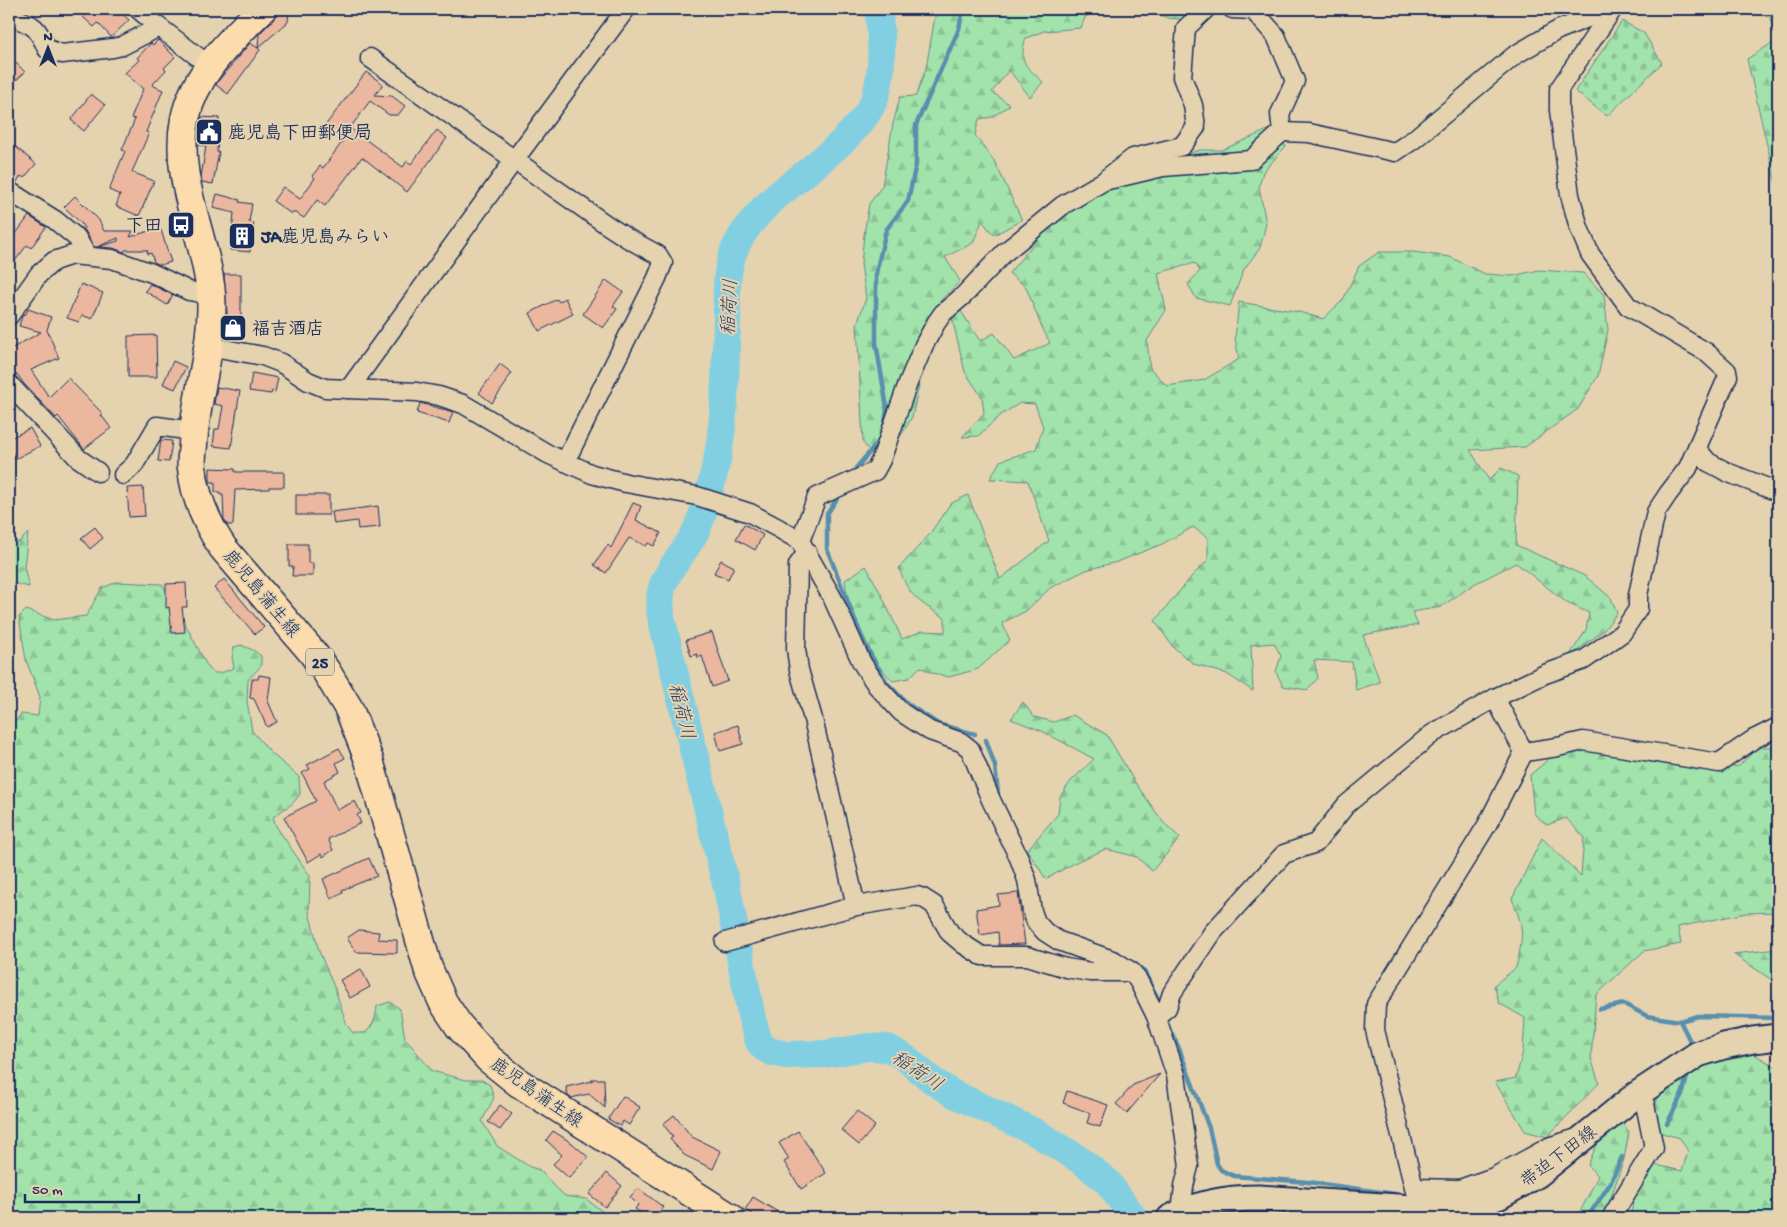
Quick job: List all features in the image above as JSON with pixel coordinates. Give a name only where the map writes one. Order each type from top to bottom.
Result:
[{"type":"main road","name":"鹿児島蒲生線","points":[[262,9],[210,66],[192,96],[185,120],[183,144],[184,170],[188,194],[207,263],[211,295],[208,346],[193,431],[192,467],[201,507],[211,529],[223,548],[317,658],[349,709],[372,769],[425,960],[443,1002],[473,1043],[489,1059],[546,1102],[731,1218]]},
{"type":"main road","name":"帯迫下田線","points":[[1176,1215],[1215,1202],[1246,1198],[1414,1208],[1442,1208],[1478,1204],[1500,1196],[1537,1175],[1636,1095],[1698,1054],[1724,1046],[1778,1037]]},
{"type":"street","points":[[138,9],[210,66]]},
{"type":"street","points":[[349,389],[515,158],[626,9]]},
{"type":"street","points":[[856,906],[813,719],[799,670],[796,649],[798,565],[817,497],[875,470],[881,460],[908,382],[924,345],[943,313],[963,296],[1011,247],[1063,205],[1101,183],[1133,158],[1182,146],[1196,127],[1193,105],[1182,77],[1186,28],[1206,9]]},
{"type":"street","points":[[1232,9],[1253,10],[1276,36],[1286,57],[1295,81],[1280,114],[1282,132]]},
{"type":"street","points":[[1101,183],[1163,167],[1251,160],[1282,132],[1309,133],[1395,152],[1414,140],[1515,55],[1558,30],[1590,17],[1602,9]]},
{"type":"street","points":[[1156,1016],[1167,1008],[1172,993],[1213,932],[1284,854],[1316,842],[1346,805],[1432,734],[1495,698],[1545,674],[1584,660],[1622,633],[1638,609],[1638,596],[1656,512],[1688,468],[1728,376],[1727,371],[1706,352],[1628,306],[1585,246],[1570,195],[1559,110],[1560,89],[1613,9]]},
{"type":"street","points":[[9,16],[34,26],[41,34],[47,49],[62,54],[122,46],[159,27]]},
{"type":"street","points":[[370,58],[515,158],[607,225],[658,255],[662,263],[657,278],[565,462]]},
{"type":"street","points":[[9,191],[56,220],[77,238],[87,256]]},
{"type":"street","points":[[9,316],[39,274],[54,261],[72,255],[112,259],[152,273],[189,291],[211,295]]},
{"type":"street","points":[[208,346],[263,356],[281,363],[308,381],[325,388],[416,392],[439,396],[462,404],[548,454],[592,474],[626,483],[696,496],[739,510],[772,524],[803,547],[832,597],[862,663],[877,686],[902,712],[913,720],[930,731],[962,742],[970,749],[991,800],[1019,858],[1027,880],[1032,911],[1036,922],[1045,932],[1060,941],[1114,961],[1132,972],[1139,982],[1156,1016],[1176,1075],[1188,1166],[1176,1215]]},
{"type":"street","points":[[9,384],[78,458],[98,472]]},
{"type":"street","points":[[122,475],[134,465],[157,426],[193,431]]},
{"type":"street","points":[[1697,449],[1708,462],[1729,473],[1778,492]]},
{"type":"street","points":[[1495,698],[1524,752]]},
{"type":"street","points":[[1524,752],[1583,742],[1719,763],[1754,739],[1778,727]]},
{"type":"street","points":[[1524,752],[1487,825],[1376,1004],[1374,1030],[1414,1188],[1460,1189],[1494,1177],[1551,1146],[1586,1136]]},
{"type":"street","points":[[725,942],[856,906],[917,896],[934,905],[950,933],[962,944],[982,956],[1027,956],[1066,968],[1090,972],[1132,972]]},
{"type":"street","points":[[1611,1218],[1654,1148],[1645,1104],[1636,1095]]},
{"type":"street","points":[[1622,1218],[1625,1196]]},
{"type":"green space","points":[[939,9],[1102,9],[1085,17],[1081,28],[1044,31],[1026,38],[1023,59],[1028,68],[1043,82],[1030,97],[1009,70],[992,92],[1010,105],[992,117],[979,119],[975,135],[995,162],[1022,220],[994,235],[982,221],[973,243],[945,257],[960,281],[941,300],[912,417],[902,434],[873,455],[863,443],[857,324],[866,298],[861,264],[864,235],[869,204],[882,186],[893,124],[900,97],[916,96],[926,68],[935,17]]},
{"type":"green space","points":[[1144,9],[1198,9],[1190,20],[1168,18]]},
{"type":"green space","points":[[1767,9],[1778,9],[1778,192],[1747,59],[1777,40]]},
{"type":"green space","points":[[1622,21],[1644,33],[1662,63],[1607,116],[1575,91]]},
{"type":"green space","points":[[1270,129],[1286,146],[1263,172],[1259,186],[1266,224],[1260,248],[1244,269],[1230,306],[1196,298],[1188,284],[1200,271],[1195,263],[1158,273],[1166,310],[1147,341],[1150,368],[1167,386],[1204,380],[1239,359],[1235,338],[1239,302],[1299,312],[1323,319],[1343,300],[1359,266],[1379,252],[1413,252],[1450,257],[1485,274],[1512,276],[1539,270],[1583,273],[1604,295],[1608,330],[1598,376],[1578,409],[1525,447],[1470,450],[1489,480],[1501,468],[1518,476],[1516,545],[1585,576],[1611,598],[1617,613],[1604,630],[1568,658],[1586,630],[1589,613],[1567,603],[1516,563],[1474,584],[1441,607],[1412,612],[1418,625],[1363,635],[1380,682],[1356,690],[1352,662],[1314,660],[1318,678],[1307,690],[1283,686],[1276,672],[1281,656],[1274,643],[1251,645],[1253,691],[1227,674],[1194,664],[1173,647],[1155,621],[1192,576],[1208,560],[1208,538],[1193,527],[1162,544],[1117,562],[1086,570],[1050,588],[1026,611],[1002,623],[1010,640],[978,669],[949,677],[932,673],[920,667],[909,678],[893,681],[877,664],[848,604],[845,580],[866,566],[902,639],[922,631],[945,632],[945,618],[911,593],[899,568],[929,535],[950,504],[968,495],[1000,579],[1049,541],[1028,481],[990,479],[1000,461],[1036,449],[1043,427],[1035,404],[1020,403],[1001,415],[978,436],[962,437],[984,413],[982,397],[965,372],[952,318],[961,311],[980,341],[994,333],[1014,360],[1050,343],[1026,287],[1009,273],[1063,209],[1149,166],[1200,150],[1222,150]]},
{"type":"green space","points":[[28,533],[24,567],[29,587],[9,582],[9,541],[19,542]]},
{"type":"green space","points":[[117,582],[162,584],[206,664],[213,673],[221,673],[234,668],[232,657],[234,647],[241,645],[261,656],[261,666],[248,680],[247,701],[252,731],[271,753],[299,777],[300,794],[293,803],[273,817],[276,826],[310,876],[309,912],[319,951],[335,989],[347,1025],[353,1033],[365,1033],[371,1027],[377,1006],[390,1002],[400,1009],[405,1038],[432,1071],[466,1080],[482,1080],[490,1085],[494,1098],[482,1121],[497,1146],[530,1167],[540,1170],[565,1196],[586,1199],[611,1218],[9,1218],[9,729],[21,714],[38,716],[40,697],[26,660],[19,617],[26,610],[54,620],[86,616],[102,588]]},
{"type":"green space","points":[[1023,702],[1034,717],[1054,722],[1073,715],[1107,735],[1134,781],[1163,822],[1180,838],[1152,871],[1137,857],[1106,849],[1078,861],[1046,879],[1027,850],[1058,814],[1060,797],[1071,781],[1094,759],[1042,731],[1011,719]]},
{"type":"green space","points":[[1577,747],[1714,769],[1739,766],[1758,747],[1778,747],[1778,912],[1746,913],[1678,927],[1681,944],[1644,951],[1596,995],[1591,1058],[1599,1083],[1547,1137],[1525,1131],[1495,1082],[1516,1078],[1523,1051],[1525,1018],[1499,1003],[1494,985],[1516,968],[1522,933],[1512,899],[1542,838],[1581,876],[1584,837],[1566,818],[1547,825],[1534,814],[1530,775],[1550,758]]},
{"type":"green space","points":[[1778,949],[1778,980],[1772,980],[1733,954]]},
{"type":"green space","points":[[1747,1050],[1778,1068],[1778,1218],[1630,1218],[1642,1159],[1656,1165],[1682,1171],[1688,1151],[1680,1138],[1651,1130],[1658,1089],[1697,1061]]},
{"type":"green space","points":[[1622,1121],[1629,1132],[1624,1159],[1604,1218],[1577,1218],[1598,1176],[1588,1165],[1600,1137]]},
{"type":"building","points":[[91,9],[117,9],[129,20],[111,37],[98,23],[94,27],[83,17]]},
{"type":"building","points":[[279,9],[289,9],[288,22],[258,48],[259,34],[273,20]]},
{"type":"building","points":[[158,40],[175,57],[164,68],[166,70],[152,85],[163,90],[146,132],[149,133],[132,172],[154,181],[139,216],[116,206],[120,195],[109,190],[125,151],[122,150],[135,119],[131,118],[143,89],[125,73],[139,60],[137,58],[151,43],[153,45]]},
{"type":"building","points":[[250,43],[260,50],[228,94],[216,85]]},
{"type":"building","points":[[16,63],[25,72],[9,87],[9,69]]},
{"type":"building","points":[[366,72],[383,84],[375,95],[392,96],[405,106],[398,115],[389,115],[370,101],[350,128],[403,167],[407,161],[411,164],[437,130],[447,138],[407,192],[362,157],[325,206],[317,200],[304,218],[296,213],[290,213],[273,201],[283,187],[300,199],[315,178],[312,176],[320,166],[323,168],[343,141],[324,127]]},
{"type":"building","points":[[91,94],[105,105],[84,131],[71,120]]},
{"type":"building","points":[[202,117],[219,118],[217,152],[219,152],[213,184],[202,182],[201,177],[206,146],[199,145]]},
{"type":"building","points":[[9,141],[36,164],[24,178],[21,176],[16,183],[9,180]]},
{"type":"building","points":[[217,194],[240,200],[239,202],[252,204],[249,222],[254,223],[250,252],[230,250],[234,213],[213,208]]},
{"type":"building","points":[[75,196],[99,220],[104,231],[133,231],[130,237],[152,230],[161,230],[171,262],[160,265],[154,262],[151,253],[148,254],[147,250],[125,250],[124,252],[113,248],[98,247],[118,241],[118,238],[94,247],[81,223],[64,207]]},
{"type":"building","points":[[29,216],[46,227],[31,248],[27,245],[9,269],[9,243]]},
{"type":"building","points":[[224,274],[241,274],[241,339],[225,338],[227,313]]},
{"type":"building","points":[[606,280],[623,292],[613,306],[617,309],[603,328],[583,314]]},
{"type":"building","points":[[81,284],[103,293],[92,319],[82,315],[79,322],[67,318]]},
{"type":"building","points":[[150,284],[173,295],[167,305],[145,291]]},
{"type":"building","points":[[565,298],[573,314],[539,331],[530,313],[557,299],[559,302]]},
{"type":"building","points":[[28,309],[51,317],[47,330],[59,358],[31,370],[49,397],[68,378],[103,414],[101,415],[111,428],[84,449],[58,416],[56,418],[17,374],[15,375],[9,364],[9,350],[41,332],[19,326],[22,316],[26,314]]},
{"type":"building","points":[[156,335],[157,377],[128,377],[128,336]]},
{"type":"building","points":[[173,361],[186,367],[175,389],[163,384]]},
{"type":"building","points":[[500,364],[512,373],[492,403],[479,393]]},
{"type":"building","points":[[252,373],[278,378],[275,392],[272,391],[271,394],[249,391]]},
{"type":"building","points":[[217,387],[240,391],[231,448],[213,446],[215,429],[219,429],[223,406],[214,404]]},
{"type":"building","points":[[420,403],[453,412],[449,423],[417,413]]},
{"type":"building","points":[[30,428],[40,446],[15,459],[9,445],[9,439]]},
{"type":"building","points":[[161,440],[172,441],[169,462],[158,461]]},
{"type":"building","points":[[210,468],[235,469],[235,472],[284,472],[284,487],[235,490],[233,525],[228,525],[224,520],[223,495],[220,495],[220,492],[215,492],[215,482],[210,482]]},
{"type":"building","points":[[143,487],[145,516],[129,517],[127,488]]},
{"type":"building","points":[[296,495],[329,495],[329,515],[296,515]]},
{"type":"building","points":[[633,503],[641,506],[636,520],[661,533],[654,546],[648,543],[646,546],[629,538],[606,573],[594,565],[608,545],[611,548]]},
{"type":"building","points":[[378,506],[380,527],[358,529],[357,521],[334,524],[332,512]]},
{"type":"building","points":[[744,524],[763,535],[755,550],[736,539]]},
{"type":"building","points":[[95,527],[103,538],[90,549],[81,538]]},
{"type":"building","points":[[289,544],[308,544],[308,563],[313,563],[313,576],[292,576],[293,566],[289,566]]},
{"type":"building","points":[[721,560],[734,567],[728,579],[714,573]]},
{"type":"building","points":[[224,579],[264,627],[255,634],[214,588]]},
{"type":"building","points":[[186,583],[187,607],[182,607],[185,632],[172,633],[169,607],[166,608],[166,584]]},
{"type":"building","points":[[712,632],[728,681],[712,687],[702,656],[698,658],[697,654],[691,656],[686,640]]},
{"type":"building","points":[[259,675],[271,677],[268,701],[277,722],[267,727],[254,699],[250,698],[252,679],[258,679]]},
{"type":"building","points":[[738,725],[743,744],[720,751],[715,732]]},
{"type":"building","points":[[339,748],[345,758],[336,763],[340,772],[324,781],[337,810],[355,801],[361,813],[357,815],[361,823],[328,839],[333,850],[323,857],[321,854],[308,862],[284,817],[316,801],[302,773],[310,769],[307,765]]},
{"type":"building","points":[[369,858],[377,876],[342,890],[343,893],[331,899],[323,879]]},
{"type":"building","points":[[1018,893],[1025,944],[999,945],[998,932],[980,935],[976,909],[999,905],[998,895]]},
{"type":"building","points":[[359,930],[379,932],[378,939],[397,940],[397,953],[356,952],[347,938]]},
{"type":"building","points":[[361,969],[370,987],[350,998],[340,980]]},
{"type":"building","points":[[1160,1074],[1127,1113],[1116,1104],[1133,1085]]},
{"type":"building","points":[[592,1079],[604,1079],[605,1108],[589,1094],[571,1098],[568,1096],[566,1087],[592,1081]]},
{"type":"building","points":[[1067,1091],[1108,1105],[1100,1127],[1087,1123],[1090,1113],[1063,1103]]},
{"type":"building","points":[[623,1096],[640,1107],[629,1125],[623,1121],[620,1126],[608,1119]]},
{"type":"building","points":[[500,1105],[512,1114],[500,1130],[488,1122]]},
{"type":"building","points":[[857,1111],[875,1126],[859,1145],[841,1130]]},
{"type":"building","points":[[674,1115],[692,1137],[721,1151],[713,1169],[684,1155],[670,1139],[673,1137],[663,1124]]},
{"type":"building","points":[[553,1131],[572,1143],[588,1157],[569,1178],[553,1164],[562,1155],[546,1140]]},
{"type":"building","points":[[798,1131],[826,1173],[801,1189],[784,1162],[789,1159],[779,1143]]},
{"type":"building","points":[[607,1173],[622,1186],[605,1207],[589,1194]]},
{"type":"building","points":[[638,1188],[663,1207],[655,1218],[648,1218],[635,1209],[638,1205],[630,1197]]},
{"type":"building","points":[[753,1197],[788,1218],[758,1218],[745,1210]]},
{"type":"waterway","name":"稲荷川","points":[[878,9],[881,63],[879,85],[871,107],[851,133],[764,208],[743,234],[730,261],[727,295],[725,390],[717,460],[707,502],[698,526],[663,584],[660,598],[661,617],[728,893],[752,1019],[759,1042],[764,1048],[772,1052],[786,1055],[825,1054],[868,1047],[888,1048],[904,1057],[933,1081],[952,1093],[1035,1132],[1080,1160],[1107,1181],[1134,1218]]},
{"type":"waterway","points":[[885,425],[887,408],[876,343],[876,273],[886,230],[908,201],[916,164],[916,125],[959,29],[963,9]]},
{"type":"waterway","points":[[856,468],[881,439]]},
{"type":"waterway","points":[[840,494],[827,514],[827,549],[865,645],[887,683],[909,705],[938,724],[975,734]]},
{"type":"waterway","points":[[986,740],[995,766],[998,794]]},
{"type":"waterway","points":[[1135,964],[1144,971],[1159,1001]]},
{"type":"waterway","points":[[1600,1009],[1624,1004],[1647,1016],[1680,1021],[1692,1045]]},
{"type":"waterway","points":[[1680,1021],[1698,1016],[1778,1018]]},
{"type":"waterway","points":[[1168,1027],[1178,1046],[1209,1128],[1217,1164],[1221,1170],[1234,1176],[1308,1182],[1395,1194]]},
{"type":"waterway","points":[[1667,1124],[1683,1092],[1687,1076]]},
{"type":"waterway","points":[[1587,1218],[1610,1184],[1622,1157]]},
{"type":"place","name":"鹿児島下田郵便局","points":[[209,132]]},
{"type":"place","name":"下田","points":[[181,225]]},
{"type":"place","name":"JA鹿児島みらい","points":[[242,236]]},
{"type":"place","name":"福吉酒店","points":[[233,328]]}]
